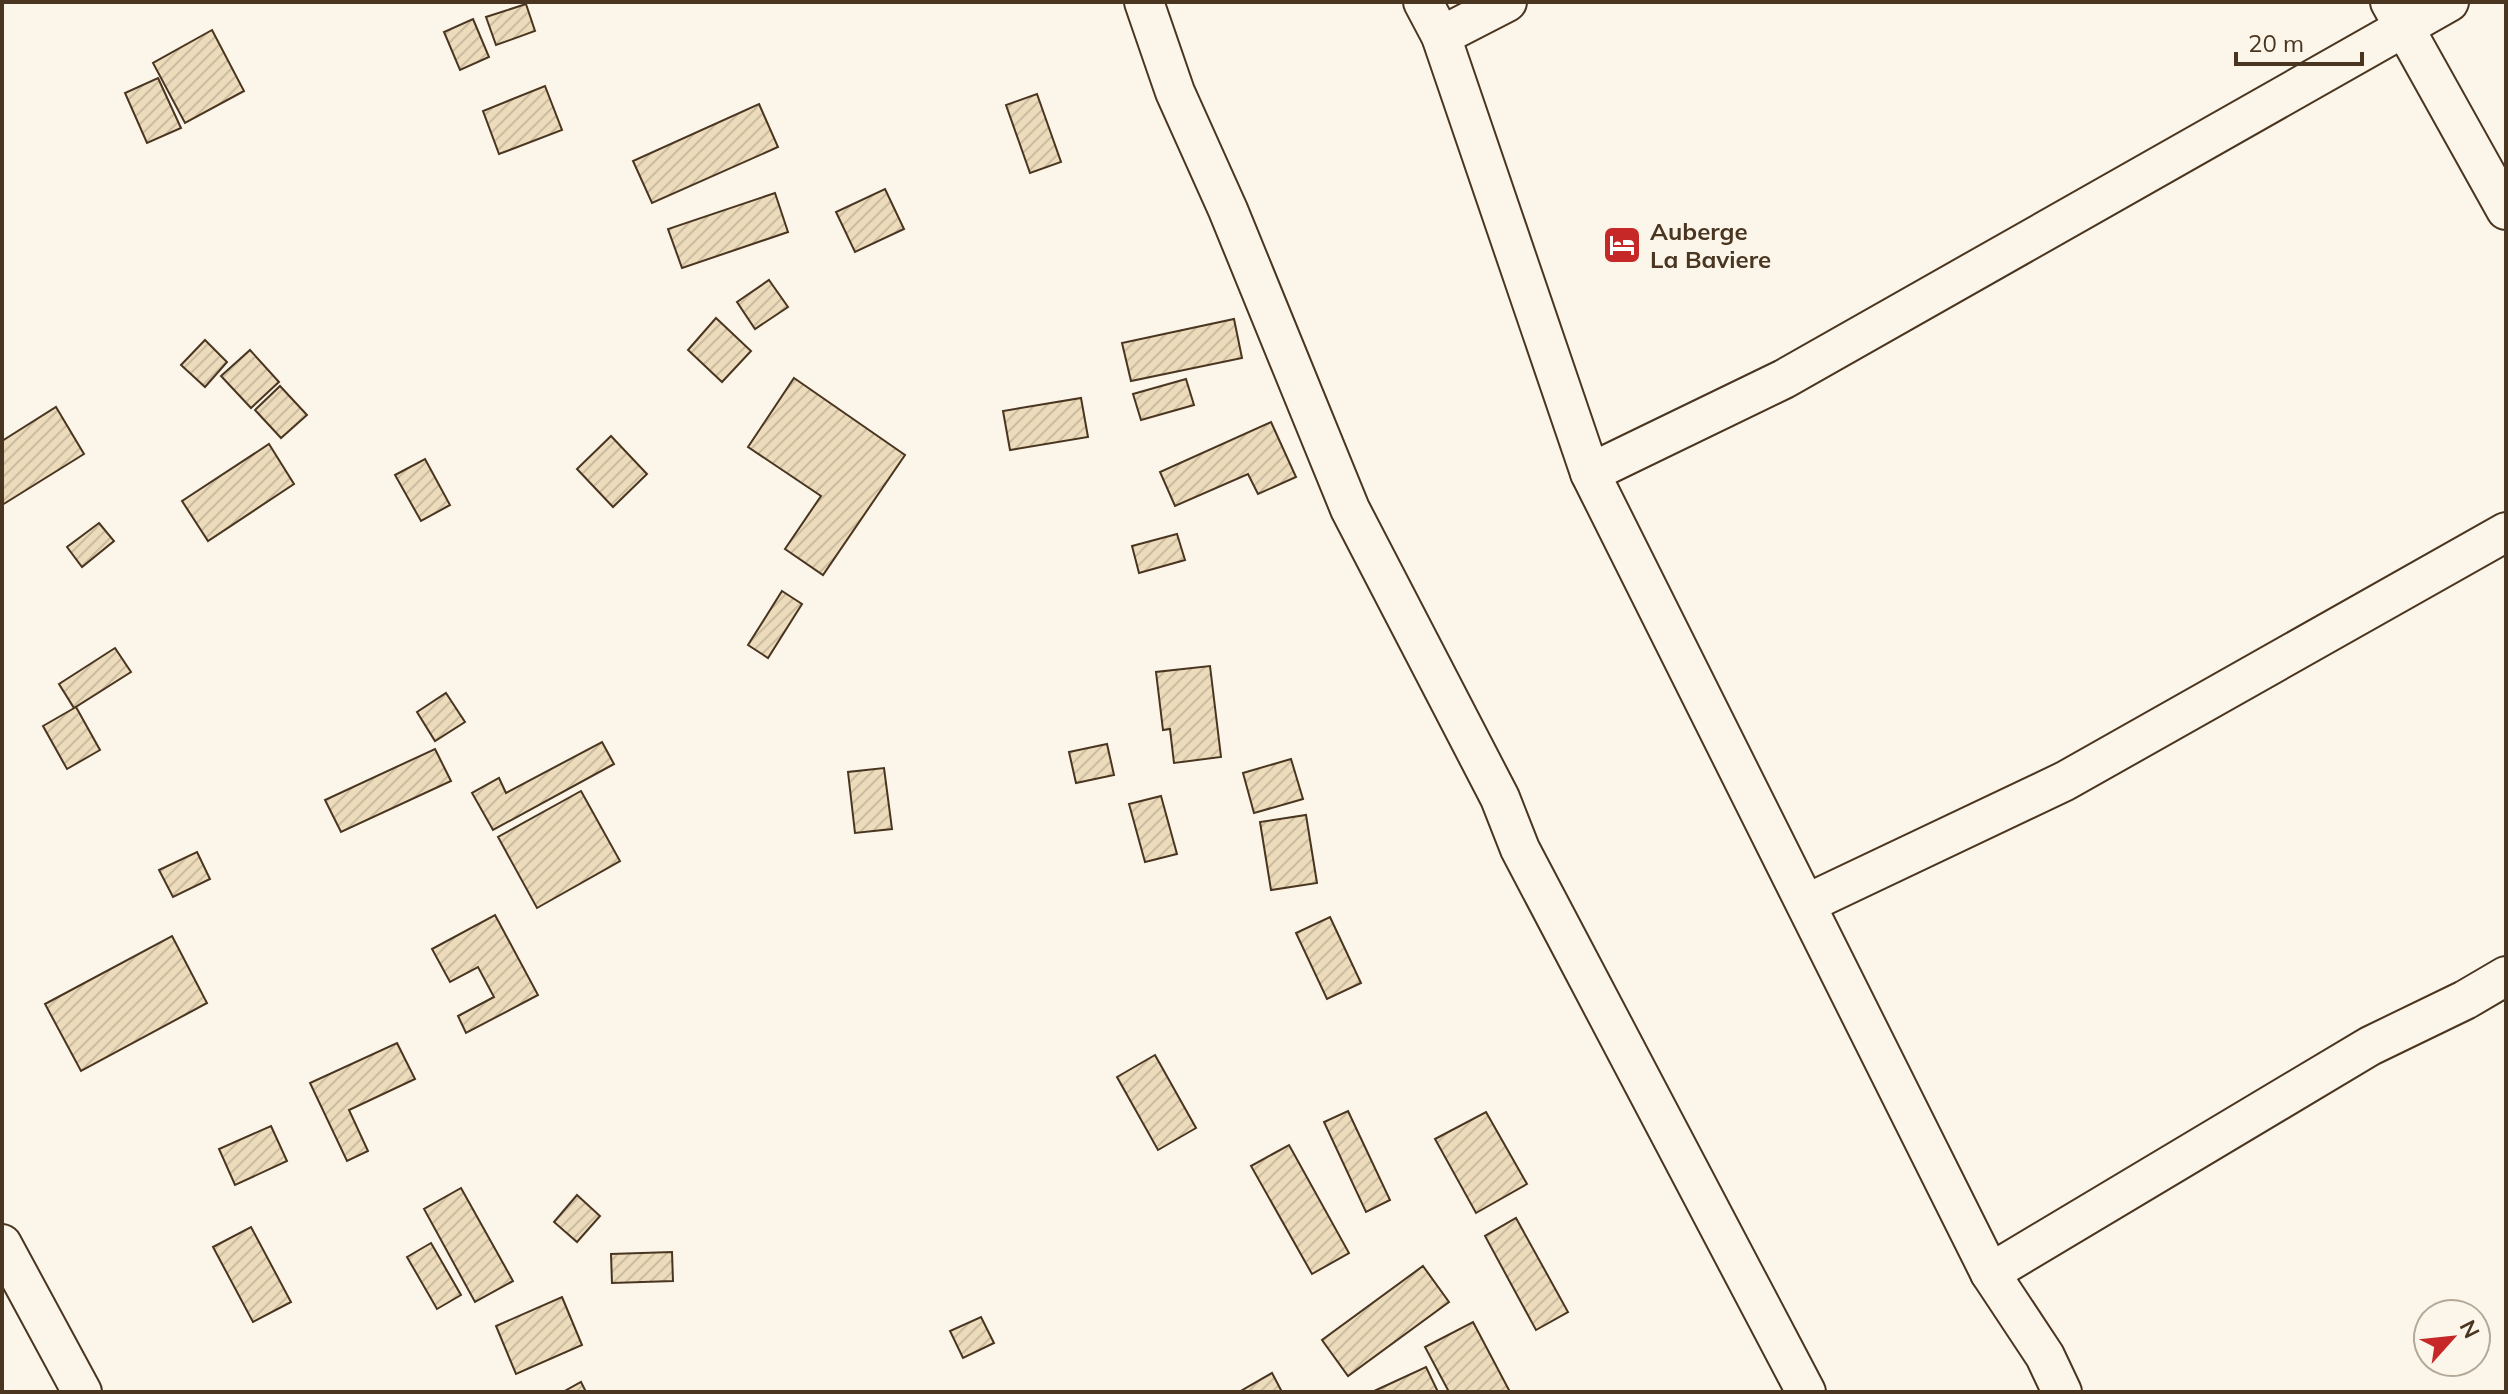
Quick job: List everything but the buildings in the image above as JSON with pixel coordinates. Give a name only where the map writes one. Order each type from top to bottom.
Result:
[{"type":"street","points":[[1144,2],[1175,92],[1228,210],[1350,509],[1500,798],[1520,849],[1806,1392]]},
{"type":"street","points":[[1423,2],[1441,36],[1590,473],[1990,1273],[2045,1356],[2062,1392]]},
{"type":"street","points":[[1441,36],[1507,2]]},
{"type":"street","points":[[1590,473],[1784,379],[2397,14],[2449,2]]},
{"type":"street","points":[[2397,14],[2506,210]]},
{"type":"street","points":[[1806,904],[2065,781],[2506,532]]},
{"type":"street","points":[[1990,1273],[2370,1046],[2465,1000],[2506,976]]},
{"type":"street","points":[[2,1244],[82,1392]]},
{"type":"place","name":"Auberge La Baviere","points":[[1622,245]]}]
